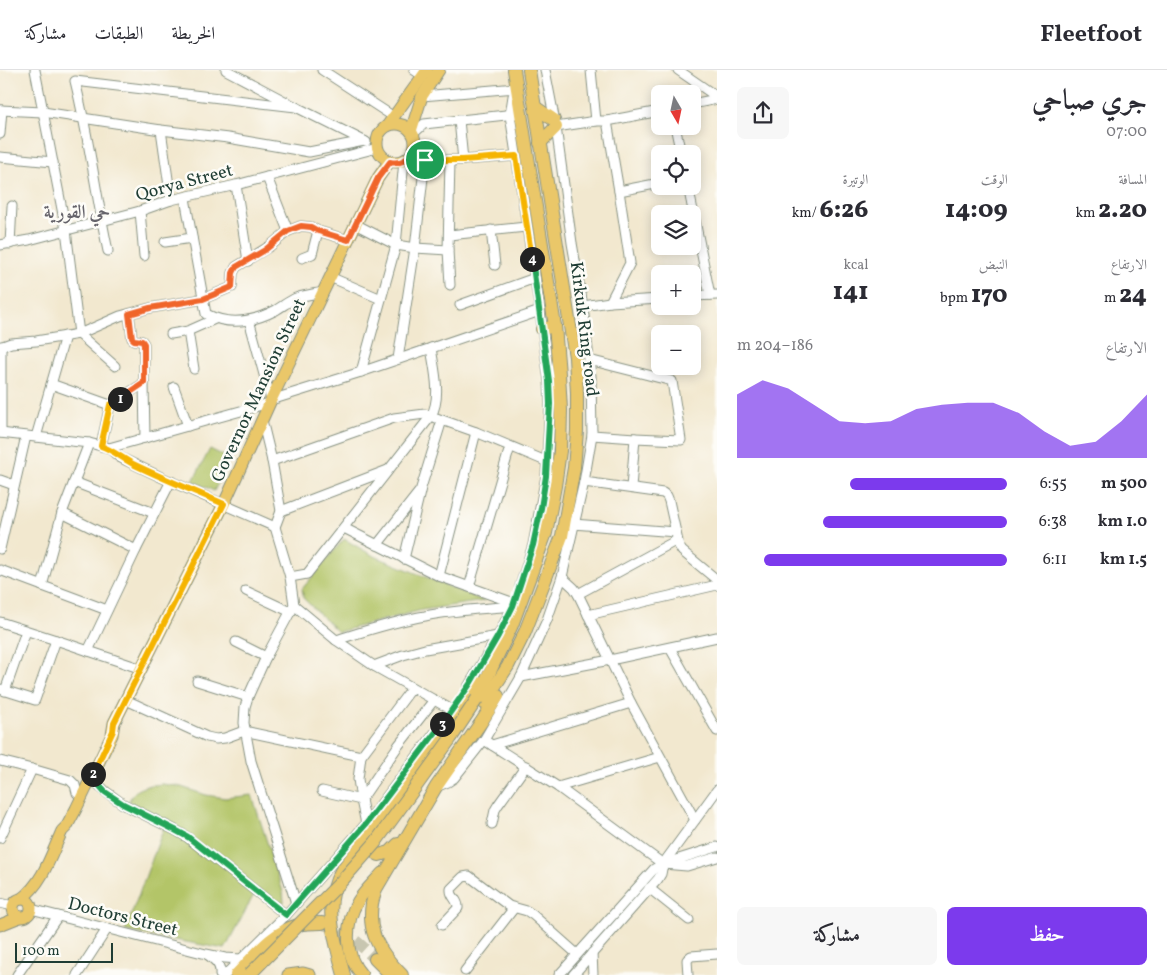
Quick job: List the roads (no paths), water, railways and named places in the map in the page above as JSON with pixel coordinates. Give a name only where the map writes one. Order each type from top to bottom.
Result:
[{"type":"highway","name":"Kirkuk Ring road","points":[[261,975],[367,866],[428,784],[480,701],[512,625],[546,533],[546,508],[560,451],[560,390],[548,328],[515,114],[517,88],[514,70]]},
{"type":"highway","name":"Kirkuk Ring road","points":[[249,975],[338,885],[375,844],[451,738],[508,666],[525,632],[562,536],[576,452],[578,411],[575,357],[529,70]]},
{"type":"highway","points":[[534,107],[555,124],[540,143]]},
{"type":"highway","points":[[560,451],[576,452]]},
{"type":"highway","points":[[415,823],[393,850],[382,855],[375,852],[372,844],[373,836],[388,804],[454,718],[475,686],[500,640],[512,625]]},
{"type":"highway","points":[[402,975],[379,949],[375,937],[370,916],[376,889],[436,787],[482,721],[507,680],[523,648],[525,632]]},
{"type":"highway","points":[[344,975],[332,923],[331,904],[333,887],[341,871],[379,823]]},
{"type":"highway","points":[[236,975],[264,946],[283,931],[298,924],[322,923]]},
{"type":"highway","points":[[375,959],[391,975]]},
{"type":"main road","points":[[422,72],[391,121],[378,135],[376,141],[383,156],[394,163],[408,158],[415,144],[412,133],[422,96],[439,70]]},
{"type":"main road","points":[[391,121],[392,124],[403,125],[412,133]]},
{"type":"main road","name":"Governor Mansion Street","points":[[0,925],[38,882],[62,831],[77,793],[108,729],[114,723],[142,669],[224,504],[270,401],[378,178],[383,156]]},
{"type":"main road","name":"Governor Mansion Street","points":[[62,831],[67,826],[92,777],[113,731],[114,723]]},
{"type":"main road","points":[[362,975],[350,954],[351,918],[363,893],[392,862]]},
{"type":"main road","name":"Governor Mansion Street","points":[[31,908],[38,882]]},
{"type":"main road","points":[[17,908],[28,900],[31,908]]},
{"type":"main road","name":"Governor Mansion Street","points":[[0,920],[17,908]]},
{"type":"main road","points":[[288,975],[310,975]]},
{"type":"street","points":[[35,70],[66,230],[78,334],[116,366]]},
{"type":"street","points":[[226,70],[364,141],[383,156]]},
{"type":"street","points":[[322,70],[391,121]]},
{"type":"street","points":[[436,787],[454,778],[488,742],[547,620],[562,577],[584,482],[592,435],[592,385],[583,306],[545,70]]},
{"type":"street","points":[[591,70],[596,121]]},
{"type":"street","points":[[678,70],[717,98]]},
{"type":"street","points":[[108,251],[84,118],[75,81],[296,107]]},
{"type":"street","points":[[422,96],[517,88]]},
{"type":"street","points":[[701,102],[717,98]]},
{"type":"street","points":[[0,134],[1,110],[43,112],[228,138],[309,152],[364,141]]},
{"type":"street","points":[[555,124],[607,121],[651,113]]},
{"type":"street","points":[[225,975],[286,915],[366,824],[388,804],[470,684],[498,636],[514,605],[546,508],[550,404],[548,328],[540,311],[535,278],[536,249],[526,226],[516,156],[515,114],[424,124],[412,133]]},
{"type":"street","points":[[459,120],[463,160]]},
{"type":"street","points":[[607,121],[630,263],[610,302]]},
{"type":"street","points":[[161,130],[171,200]]},
{"type":"street","points":[[307,166],[309,152]]},
{"type":"street","name":"Qorya Street","points":[[5,245],[140,211],[171,200],[307,166],[383,156]]},
{"type":"street","points":[[361,372],[396,245],[408,158],[463,160],[516,156]]},
{"type":"street","points":[[0,157],[53,162]]},
{"type":"street","points":[[398,360],[415,248],[425,160]]},
{"type":"street","points":[[450,160],[448,250],[450,285]]},
{"type":"street","points":[[268,177],[288,231]]},
{"type":"street","points":[[236,185],[248,260]]},
{"type":"street","points":[[619,191],[651,185]]},
{"type":"street","points":[[690,195],[714,295],[701,296]]},
{"type":"street","points":[[185,198],[206,314],[215,319],[249,320],[261,317],[297,298],[322,292]]},
{"type":"street","points":[[5,245],[12,206]]},
{"type":"street","points":[[140,211],[144,256]]},
{"type":"street","points":[[355,224],[396,245],[448,250]]},
{"type":"street","points":[[275,527],[130,463],[105,447],[89,443],[1,433],[1,346],[16,342],[36,341],[78,334],[120,316],[150,308],[203,299],[232,287],[234,270],[237,266],[270,246],[288,231],[301,226],[311,227],[348,240]]},
{"type":"street","points":[[449,235],[526,226]]},
{"type":"street","points":[[491,230],[495,265]]},
{"type":"street","points":[[302,258],[312,254],[318,231]]},
{"type":"street","points":[[166,242],[192,238]]},
{"type":"street","points":[[330,277],[381,299]]},
{"type":"street","points":[[460,305],[535,278]]},
{"type":"street","points":[[583,306],[651,300]]},
{"type":"street","points":[[105,447],[145,438],[270,401],[398,360],[540,311]]},
{"type":"street","points":[[129,314],[132,338],[142,341],[144,344],[145,438]]},
{"type":"street","points":[[171,334],[188,331],[215,319]]},
{"type":"street","points":[[249,320],[270,401]]},
{"type":"street","points":[[188,331],[194,369]]},
{"type":"street","points":[[36,437],[65,336]]},
{"type":"street","points":[[290,577],[307,574],[431,416],[437,398],[431,348]]},
{"type":"street","points":[[589,360],[672,381],[682,440],[592,435]]},
{"type":"street","points":[[110,405],[144,383]]},
{"type":"street","points":[[51,384],[110,405]]},
{"type":"street","points":[[174,387],[188,426]]},
{"type":"street","points":[[105,447],[110,405]]},
{"type":"street","points":[[272,461],[394,418],[425,414],[476,432],[548,462]]},
{"type":"street","points":[[262,420],[281,511],[275,527],[290,577],[293,608],[266,658],[248,697],[244,715],[244,731],[251,760],[296,903]]},
{"type":"street","points":[[404,560],[442,420]]},
{"type":"street","points":[[439,576],[476,432]]},
{"type":"street","points":[[0,549],[26,436]]},
{"type":"street","points":[[631,488],[636,438]]},
{"type":"street","points":[[42,586],[62,513],[89,443]]},
{"type":"street","points":[[468,587],[510,447]]},
{"type":"street","points":[[281,511],[390,470]]},
{"type":"street","points":[[0,480],[14,485]]},
{"type":"street","points":[[88,651],[171,481]]},
{"type":"street","points":[[74,482],[154,513]]},
{"type":"street","points":[[584,482],[659,492],[667,496],[676,536],[682,551],[717,580]]},
{"type":"street","points":[[377,545],[422,488]]},
{"type":"street","points":[[62,513],[136,550]]},
{"type":"street","points":[[573,524],[676,536]]},
{"type":"street","points":[[344,528],[404,560],[439,576],[514,605]]},
{"type":"street","points":[[578,594],[676,536]]},
{"type":"street","points":[[0,570],[107,610]]},
{"type":"street","points":[[562,577],[578,594],[631,703],[695,820]]},
{"type":"street","points":[[588,615],[717,585]]},
{"type":"street","points":[[246,591],[293,608],[374,666],[452,710]]},
{"type":"street","points":[[336,640],[425,616],[514,605]]},
{"type":"street","points":[[0,622],[142,669]]},
{"type":"street","points":[[26,631],[2,690],[35,700],[56,640]]},
{"type":"street","points":[[374,666],[425,649],[498,636]]},
{"type":"street","points":[[521,677],[717,637]]},
{"type":"street","points":[[236,642],[266,658]]},
{"type":"street","points":[[670,648],[717,731]]},
{"type":"street","points":[[197,681],[248,697]]},
{"type":"street","points":[[366,824],[358,778],[361,756],[412,688]]},
{"type":"street","points":[[126,700],[207,738],[220,739],[244,731],[361,756]]},
{"type":"street","points":[[361,800],[398,746],[434,700]]},
{"type":"street","points":[[488,742],[631,703]]},
{"type":"street","points":[[488,742],[558,787],[663,864],[686,866],[717,857]]},
{"type":"street","points":[[558,787],[660,757]]},
{"type":"street","points":[[0,761],[70,780],[75,785],[77,793]]},
{"type":"street","points":[[492,824],[495,810],[526,766]]},
{"type":"street","points":[[0,838],[3,824],[32,769]]},
{"type":"street","points":[[92,777],[105,792],[123,804],[188,837],[286,915]]},
{"type":"street","points":[[573,975],[661,874],[663,864],[717,790]]},
{"type":"street","points":[[322,791],[361,800]]},
{"type":"street","points":[[559,975],[652,871],[663,864],[717,847]]},
{"type":"street","points":[[442,925],[458,908],[458,903],[451,894],[451,889],[466,875],[509,906],[527,911],[533,915],[577,954]]},
{"type":"street","points":[[650,888],[689,920]]},
{"type":"street","points":[[0,904],[17,908]]},
{"type":"street","name":"Doctors Street","points":[[31,908],[206,954],[241,959]]},
{"type":"street","points":[[466,971],[514,908]]},
{"type":"street","points":[[17,975],[58,916]]},
{"type":"street","points":[[77,975],[107,929]]},
{"type":"street","points":[[592,953],[593,975]]},
{"type":"street","points":[[206,954],[216,961],[220,975]]},
{"type":"street","points":[[688,975],[687,960],[691,956],[717,954]]},
{"type":"tunnel","points":[[324,924],[351,938],[375,959]]},
{"type":"district","name":"حي القورية","points":[[77,211]]}]
